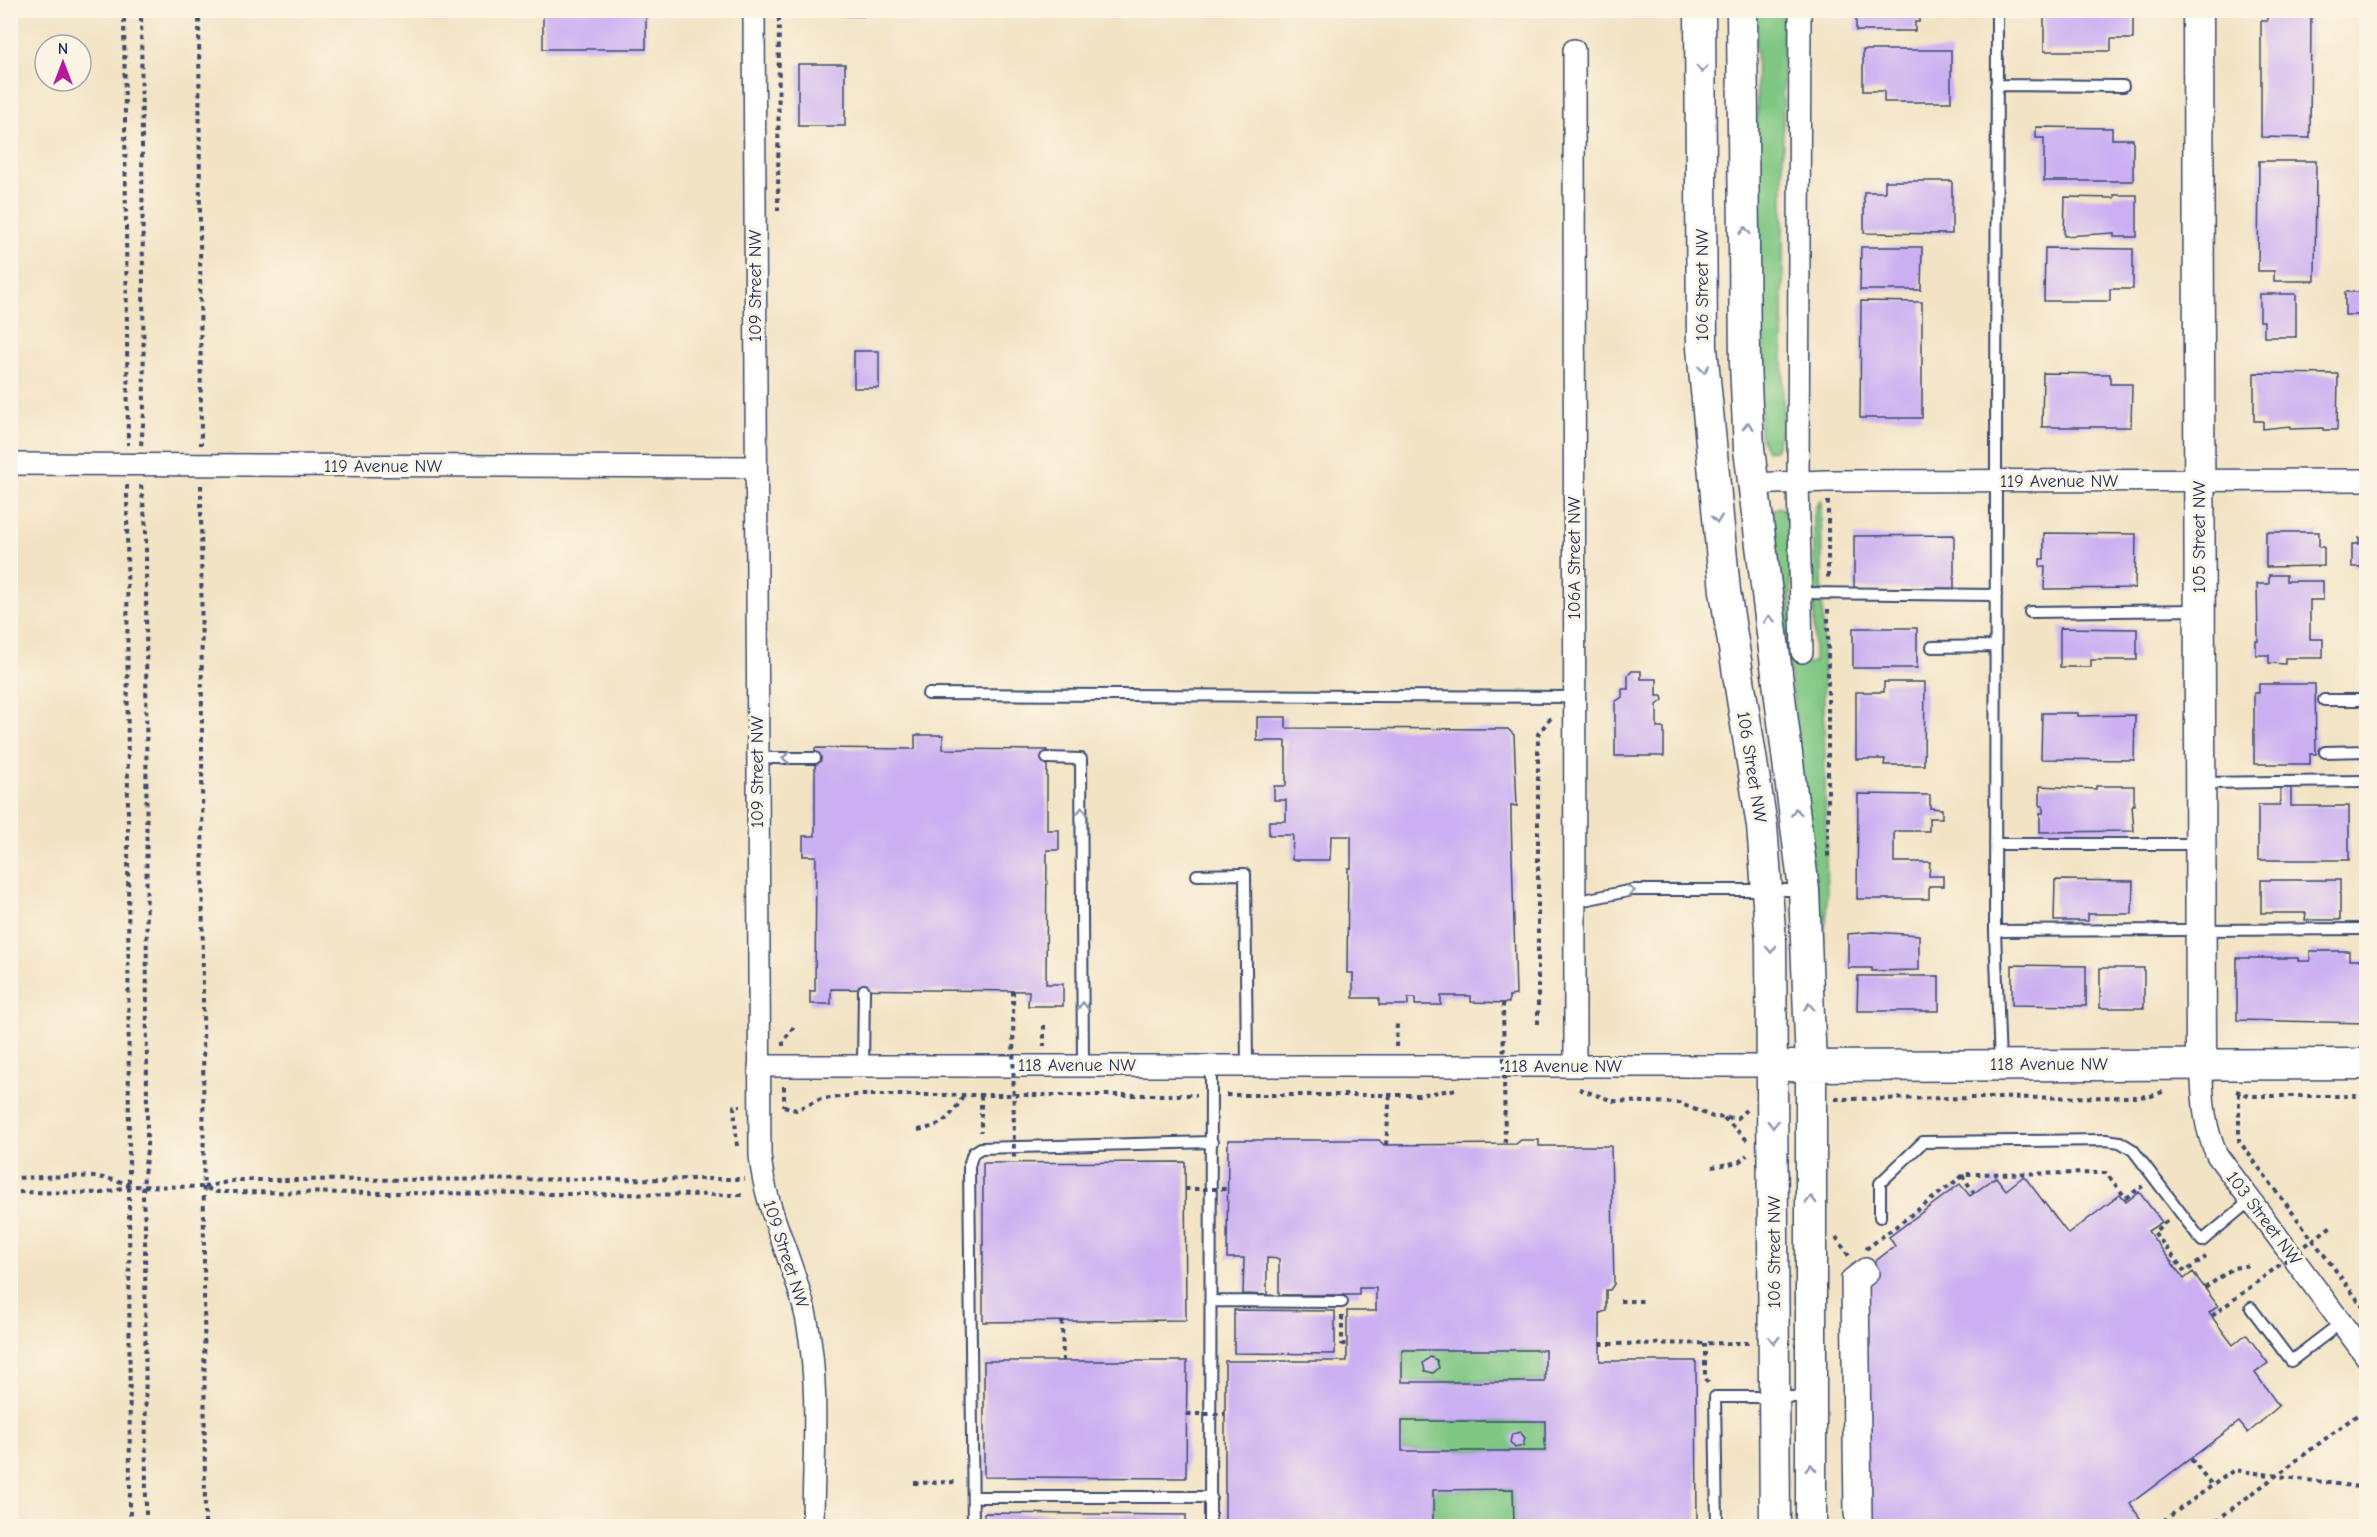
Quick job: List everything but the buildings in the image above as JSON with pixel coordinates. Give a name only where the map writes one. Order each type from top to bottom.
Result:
[{"type":"main road","name":"106 Street NW","points":[[1700,10],[1702,348],[1725,591],[1762,825],[1768,891],[1773,1066],[1775,1527]]},
{"type":"main road","name":"106 Street NW","points":[[1742,10],[1745,363],[1752,484],[1804,890],[1811,1065],[1811,1527]]},
{"type":"main road","name":"105 Street NW","points":[[2198,10],[2201,1074]]},
{"type":"main road","name":"118 Avenue NW","points":[[1773,1066],[2000,1065],[2201,1074],[2367,1064]]},
{"type":"street","name":"109 Street NW","points":[[754,10],[759,1066],[762,1175],[798,1288],[811,1349],[813,1527]]},
{"type":"street","points":[[1800,10],[1798,482],[1802,652]]},
{"type":"street","name":"106A Street NW","points":[[1574,50],[1571,697],[1575,1066]]},
{"type":"street","name":"119 Avenue NW","points":[[10,464],[755,467]]},
{"type":"street","name":"119 Avenue NW","points":[[1752,484],[1827,481],[2367,480]]},
{"type":"street","name":"118 Avenue NW","points":[[759,1066],[1773,1066]]},
{"type":"street","name":"103 Street NW","points":[[2201,1074],[2209,1138],[2217,1155],[2367,1356]]},
{"type":"street","points":[[1865,1269],[1868,1273],[1858,1281],[1861,1522],[1855,1514],[1852,1279],[1865,1269]]},
{"type":"lane","points":[[1996,10],[1995,931],[2000,1065]]},
{"type":"lane","points":[[1996,86],[2123,86]]},
{"type":"lane","points":[[1802,593],[1996,595]]},
{"type":"lane","points":[[2030,612],[2199,610]]},
{"type":"lane","points":[[1932,647],[1996,646]]},
{"type":"lane","points":[[928,694],[1571,697]]},
{"type":"lane","points":[[2324,700],[2367,700]]},
{"type":"lane","points":[[2325,752],[2367,751]]},
{"type":"lane","points":[[758,758],[815,758]]},
{"type":"lane","points":[[1047,758],[1082,759],[1083,1065]]},
{"type":"lane","points":[[2200,783],[2367,781]]},
{"type":"lane","points":[[1995,844],[2200,844]]},
{"type":"lane","points":[[1197,874],[1245,874],[1247,1065]]},
{"type":"lane","points":[[1574,902],[1633,890],[1804,890]]},
{"type":"lane","points":[[1995,931],[2367,929]]},
{"type":"lane","points":[[863,1065],[864,990]]},
{"type":"lane","points":[[1210,1527],[1211,1065]]},
{"type":"lane","points":[[1880,1217],[1880,1184],[1923,1143],[2106,1140],[2120,1142],[2133,1150],[2202,1241],[2251,1200]]},
{"type":"lane","points":[[973,1527],[969,1166],[972,1153],[981,1148],[1212,1142]]},
{"type":"lane","points":[[1211,1301],[1342,1302]]},
{"type":"lane","points":[[2251,1308],[2291,1361],[2342,1322]]},
{"type":"lane","points":[[1717,1527],[1715,1397],[1811,1397]]},
{"type":"lane","points":[[973,1497],[1211,1497]]},
{"type":"path","points":[[124,10],[134,465],[129,1186],[130,1527]]},
{"type":"path","points":[[141,10],[144,399],[134,465],[146,528],[147,1150],[142,1186],[146,1219],[146,1527]]},
{"type":"path","points":[[199,10],[205,1527]]},
{"type":"path","points":[[704,11],[738,11]]},
{"type":"path","points":[[1827,481],[1828,866]]},
{"type":"path","points":[[1538,1024],[1538,734],[1571,697]]},
{"type":"path","points":[[1013,991],[1014,1163]]},
{"type":"path","points":[[1503,1003],[1505,1144]]},
{"type":"path","points":[[1832,1099],[2142,1097],[2178,1086],[2201,1074],[2251,1096],[2367,1096]]},
{"type":"path","points":[[1225,1095],[1419,1095],[1462,1089]]},
{"type":"path","points":[[1498,1089],[1510,1089]]},
{"type":"path","points":[[1568,1089],[1585,1090],[1613,1101],[1679,1103],[1708,1115],[1724,1118],[1742,1116],[1749,1099]]},
{"type":"path","points":[[2239,1092],[2239,1141],[2367,1311]]},
{"type":"path","points":[[784,1106],[796,1110],[813,1101],[856,1095],[1186,1095]]},
{"type":"path","points":[[918,1130],[939,1126],[964,1095]]},
{"type":"path","points":[[981,1095],[981,1148]]},
{"type":"path","points":[[1712,1167],[1739,1162],[1755,1148],[1724,1118]]},
{"type":"path","points":[[1861,1253],[1900,1226],[1962,1175],[2106,1173],[2126,1198],[2141,1187],[2146,1193]]},
{"type":"path","points":[[1962,1175],[1974,1193]]},
{"type":"path","points":[[10,1178],[99,1178],[121,1181],[129,1186]]},
{"type":"path","points":[[10,1192],[104,1193],[129,1186],[203,1187],[237,1180],[744,1179]]},
{"type":"path","points":[[203,1187],[217,1192],[750,1195]]},
{"type":"path","points":[[1185,1189],[1228,1189]]},
{"type":"path","points":[[2160,1212],[2168,1222],[2154,1232],[2185,1272],[2212,1252]]},
{"type":"path","points":[[2212,1316],[2334,1224]]},
{"type":"path","points":[[2205,1288],[2233,1268],[2250,1265]]},
{"type":"path","points":[[1620,1301],[1643,1301]]},
{"type":"path","points":[[1342,1302],[1342,1344],[1347,1344]]},
{"type":"path","points":[[1062,1321],[1063,1361]]},
{"type":"path","points":[[1705,1343],[1705,1376],[1715,1397]]},
{"type":"path","points":[[1600,1344],[1757,1343]]},
{"type":"path","points":[[2209,1527],[2361,1412],[2365,1488],[2364,1527]]},
{"type":"path","points":[[1187,1414],[1225,1414]]},
{"type":"path","points":[[2191,1459],[2212,1485]]},
{"type":"path","points":[[2156,1527],[2234,1470],[2365,1488]]},
{"type":"path","points":[[914,1482],[972,1482]]},
{"type":"green space","points":[[1756,11],[1783,11],[1783,427],[1775,450],[1766,451],[1760,434]]},
{"type":"green space","points":[[1821,500],[1827,912],[1822,948],[1771,511],[1779,507],[1784,509],[1791,526],[1791,661],[1794,665],[1814,662],[1814,517],[1816,506]]},
{"type":"green space","points":[[1402,1350],[1545,1350],[1545,1381],[1402,1381]]},
{"type":"green space","points":[[1402,1421],[1545,1421],[1545,1451],[1402,1451]]},
{"type":"green space","points":[[1513,1489],[1514,1526],[1433,1526],[1433,1490]]}]
